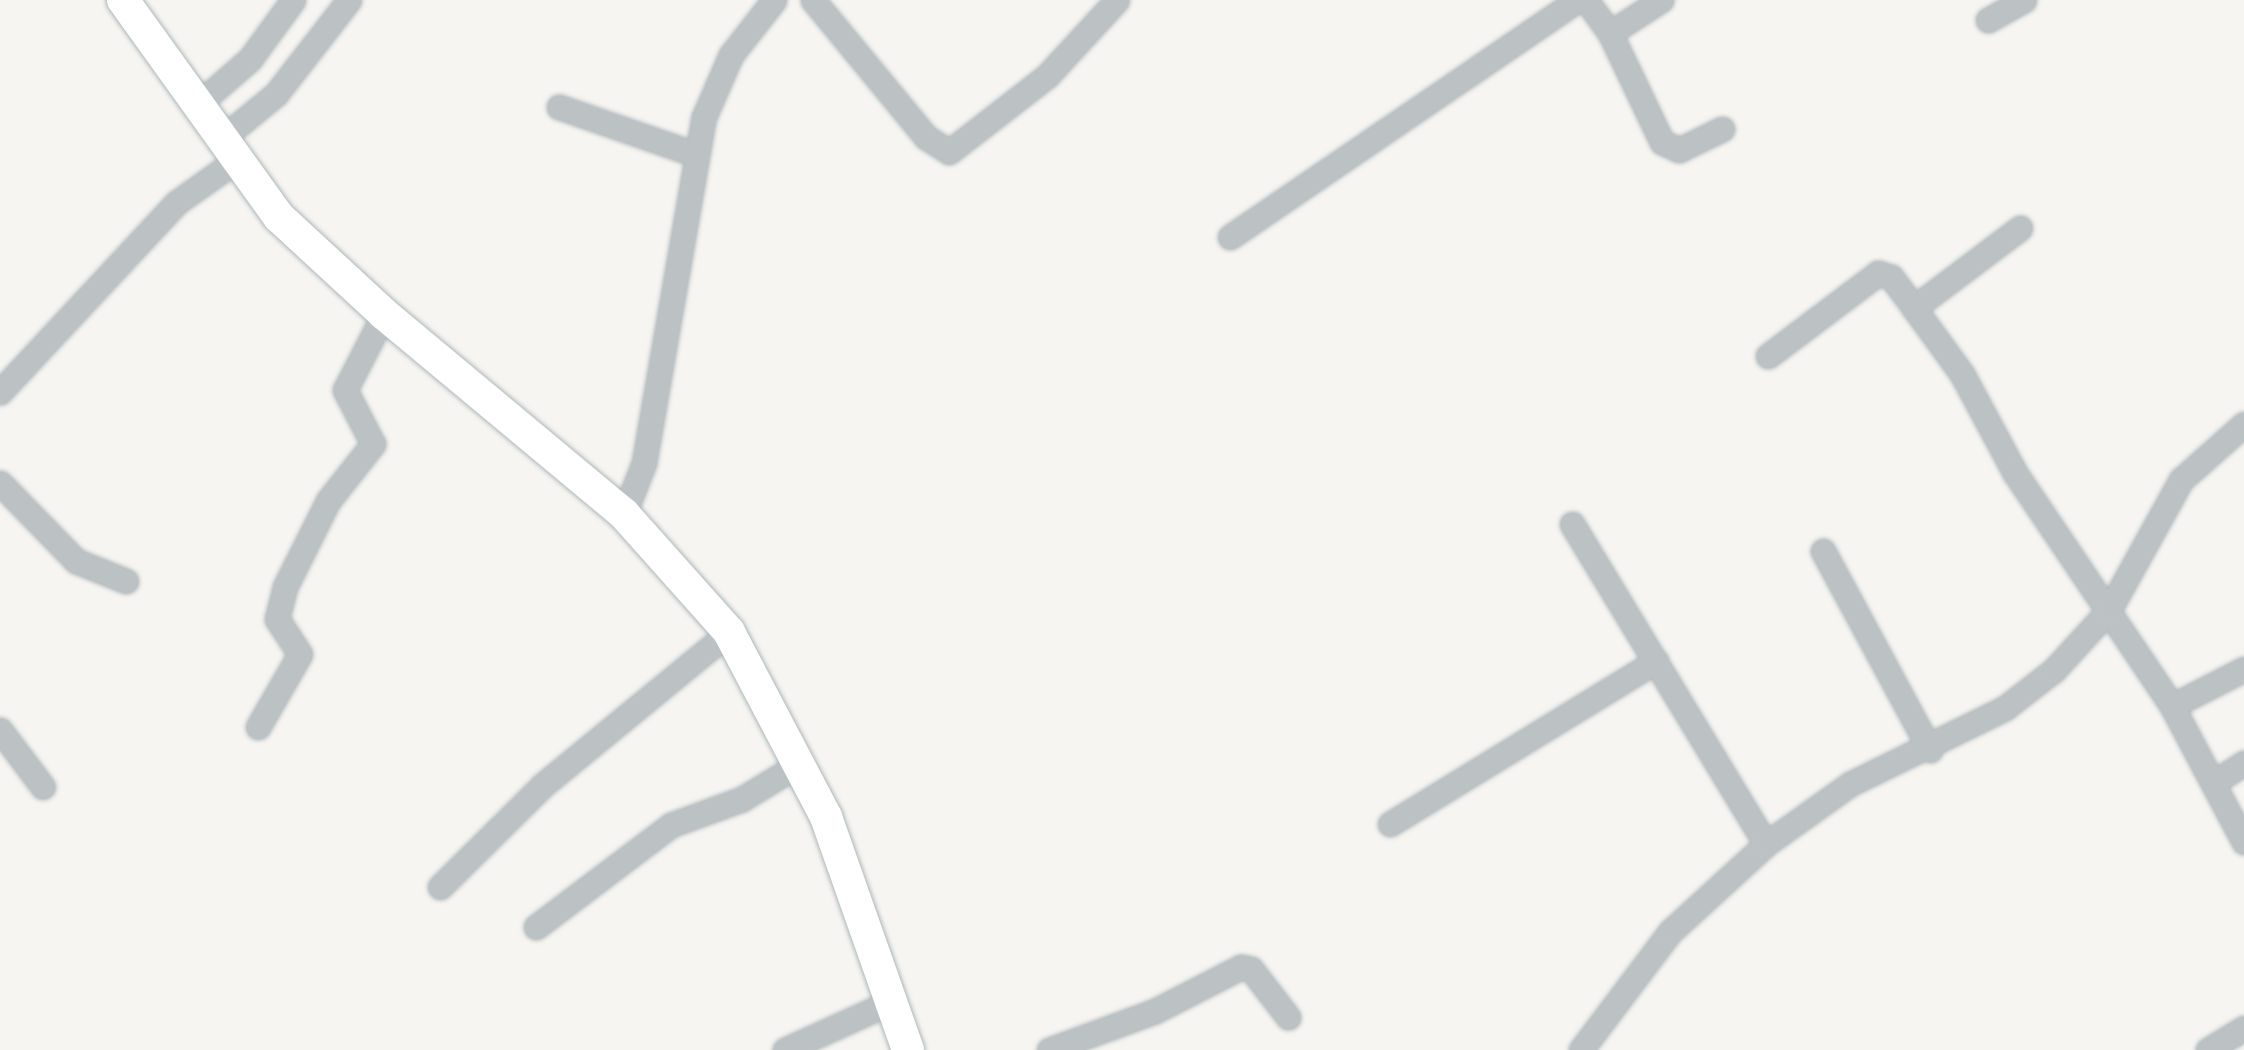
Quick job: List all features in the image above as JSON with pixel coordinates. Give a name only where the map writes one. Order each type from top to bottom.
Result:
[{"type":"main road","points":[[123,0],[228,151],[279,217],[384,314],[624,514],[729,632],[801,763],[893,1001],[908,1050]]},
{"type":"street","points":[[196,106],[250,59],[293,0]]},
{"type":"street","points":[[0,392],[228,151],[349,0]]},
{"type":"street","points":[[624,514],[649,440],[695,154],[731,55],[774,0]]},
{"type":"street","points":[[813,0],[926,136],[949,152],[1047,76],[1117,0]]},
{"type":"street","points":[[1230,237],[1578,0]]},
{"type":"street","points":[[1586,0],[1610,33],[1662,142],[1688,148],[1721,129]]},
{"type":"street","points":[[1610,33],[1661,0]]},
{"type":"street","points":[[1988,20],[2024,0]]},
{"type":"street","points":[[559,107],[695,154]]},
{"type":"street","points":[[1914,308],[2020,228]]},
{"type":"street","points":[[1768,356],[1878,273],[1891,277],[1914,308],[2172,706],[2244,842]]},
{"type":"street","points":[[258,727],[300,654],[277,620],[285,587],[328,501],[373,444],[345,390],[384,314]]},
{"type":"street","points":[[1581,1050],[1670,932],[1766,844],[1850,784],[1930,750],[2035,685],[2109,610],[2181,480],[2244,424]]},
{"type":"street","points":[[0,483],[76,561],[126,581]]},
{"type":"street","points":[[1572,524],[1766,844]]},
{"type":"street","points":[[1823,551],[1930,750]]},
{"type":"street","points":[[440,887],[543,785],[729,632]]},
{"type":"street","points":[[1390,824],[1657,661]]},
{"type":"street","points":[[2172,706],[2244,669]]},
{"type":"street","points":[[0,730],[43,786]]},
{"type":"street","points":[[2213,783],[2244,762]]},
{"type":"street","points":[[536,927],[671,825],[742,799],[801,763]]},
{"type":"street","points":[[1049,1050],[1155,1011],[1241,967],[1251,969],[1288,1017]]},
{"type":"street","points":[[785,1050],[893,1001]]},
{"type":"street","points":[[2208,1050],[2244,1028]]}]
